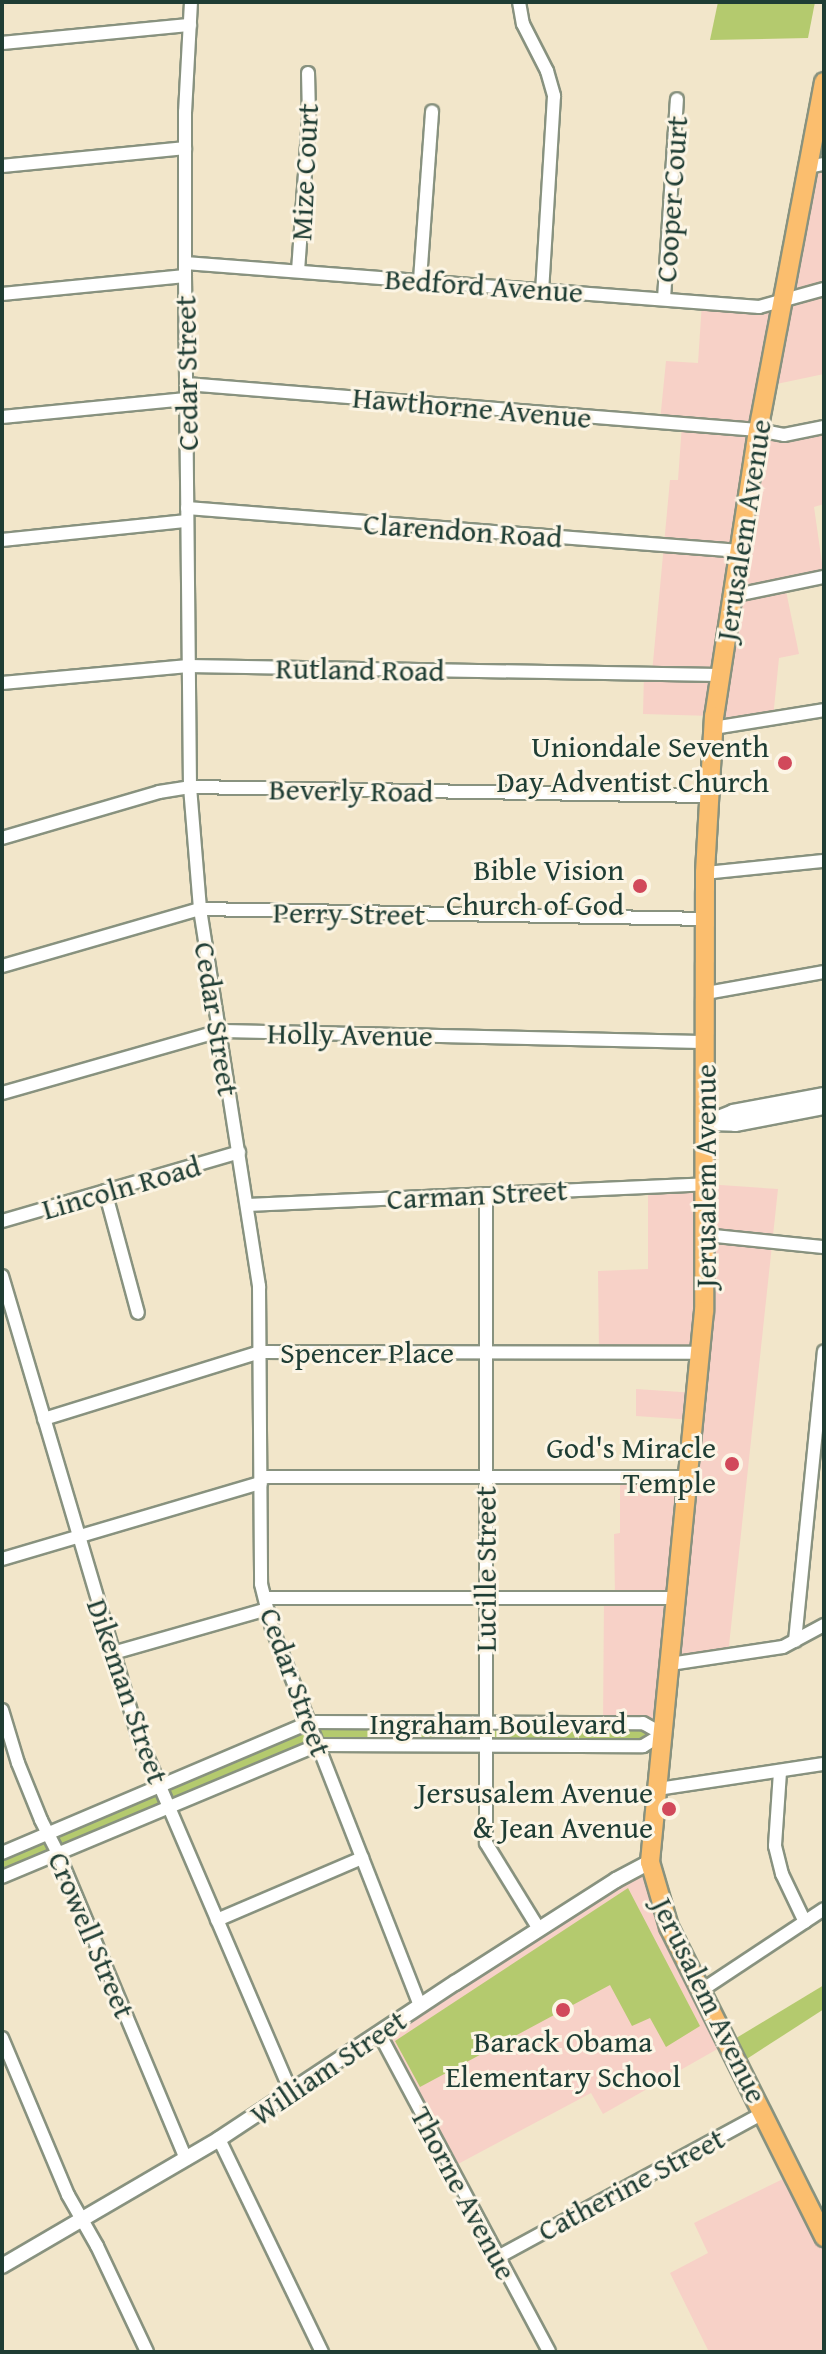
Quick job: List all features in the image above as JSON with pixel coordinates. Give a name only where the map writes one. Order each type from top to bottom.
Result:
[{"type":"main road","name":"Jerusalem Avenue","points":[[824,82],[816,166],[782,299],[758,430],[713,728],[705,873],[706,1184],[700,1353],[650,1862],[669,1927],[824,2237]]},
{"type":"street","name":"Cedar Street","points":[[191,2],[185,148],[190,787],[200,909],[259,1286],[266,1604],[420,2006]]},
{"type":"street","points":[[519,2],[523,24],[547,71],[554,96],[542,290]]},
{"type":"street","points":[[2,43],[190,25]]},
{"type":"street","name":"Mize Court","points":[[298,271],[309,116],[308,73]]},
{"type":"street","name":"Cooper Court","points":[[664,299],[677,99]]},
{"type":"street","points":[[420,280],[432,111]]},
{"type":"street","points":[[2,166],[185,148]]},
{"type":"street","name":"Bedford Avenue","points":[[2,294],[185,269],[298,271],[759,307],[824,289]]},
{"type":"street","name":"Hawthorne Avenue","points":[[186,384],[758,430],[784,435],[824,427]]},
{"type":"street","points":[[2,417],[186,399]]},
{"type":"street","name":"Clarendon Road","points":[[2,540],[187,515],[740,551]]},
{"type":"street","points":[[732,596],[824,577]]},
{"type":"street","name":"Rutland Road","points":[[2,683],[188,666],[719,675]]},
{"type":"street","points":[[713,728],[824,710]]},
{"type":"street","name":"Beverly Road","points":[[2,838],[159,792],[190,787],[708,796]]},
{"type":"street","points":[[705,873],[824,861]]},
{"type":"street","name":"Perry Street","points":[[2,966],[200,909],[705,919]]},
{"type":"street","points":[[706,993],[824,972]]},
{"type":"street","name":"Holly Avenue","points":[[2,1093],[219,1031],[706,1042]]},
{"type":"street","points":[[706,1123],[733,1112],[824,1095]]},
{"type":"street","points":[[706,1123],[735,1124],[824,1107]]},
{"type":"street","name":"Lincoln Road","points":[[2,1221],[239,1152]]},
{"type":"street","name":"Carman Street","points":[[248,1205],[706,1184]]},
{"type":"street","points":[[105,1191],[138,1313]]},
{"type":"street","name":"Lucille Street","points":[[486,1194],[486,1843],[539,1929]]},
{"type":"street","points":[[705,1235],[824,1247]]},
{"type":"street","name":"Dikeman Street","points":[[2,1276],[138,1735],[291,2092]]},
{"type":"street","points":[[795,1641],[824,1351]]},
{"type":"street","name":"Spencer Place","points":[[44,1419],[261,1352],[700,1353]]},
{"type":"street","points":[[2,1559],[261,1480],[485,1475],[688,1477]]},
{"type":"street","points":[[113,1653],[266,1604],[485,1598],[676,1598]]},
{"type":"street","points":[[670,1664],[775,1649],[824,1625]]},
{"type":"street","name":"Crowell Street","points":[[2,1710],[18,1763],[186,2159]]},
{"type":"street","name":"Ingraham Boulevard","points":[[2,1853],[310,1722],[643,1723],[663,1734]]},
{"type":"street","name":"Ingraham Boulevard","points":[[2,1877],[318,1745],[643,1746],[663,1734]]},
{"type":"street","points":[[658,1789],[824,1764]]},
{"type":"street","points":[[780,1772],[775,1846],[782,1874],[805,1922]]},
{"type":"street","points":[[217,1920],[362,1858]]},
{"type":"street","name":"William Street","points":[[2,2266],[219,2139],[539,1929],[650,1862]]},
{"type":"street","points":[[702,1990],[824,1909]]},
{"type":"street","name":"Thorne Avenue","points":[[379,2033],[549,2352]]},
{"type":"street","points":[[2,2038],[68,2195],[147,2352]]},
{"type":"street","name":"Catherine Street","points":[[498,2257],[763,2113]]},
{"type":"street","points":[[219,2139],[322,2352]]},
{"type":"shaded area","points":[[824,82],[824,374],[767,386],[758,429],[784,435],[822,427],[824,504],[814,507],[824,577],[785,586],[799,654],[779,658],[773,718],[713,728],[713,716],[643,714],[644,673],[652,673],[670,480],[678,480],[682,424],[660,421],[666,361],[698,363],[702,302],[759,307],[782,299]]},
{"type":"shaded area","points":[[706,1184],[778,1189],[728,1655],[670,1664],[663,1734],[603,1723],[604,1598],[615,1597],[614,1534],[620,1533],[620,1476],[688,1477],[694,1420],[636,1416],[636,1389],[696,1393],[700,1354],[599,1353],[598,1271],[648,1269],[648,1186]]},
{"type":"shaded area","name":"Barack Obama Elementary School","points":[[650,1862],[728,2043],[603,2114],[591,2093],[458,2164],[384,2030]]},
{"type":"shaded area","points":[[793,2174],[824,2238],[824,2352],[709,2352],[670,2273],[708,2253],[694,2223]]},
{"type":"green space","points":[[718,2],[815,2],[808,38],[710,40]]},
{"type":"green space","points":[[310,1722],[643,1723],[663,1734],[643,1746],[318,1745],[2,1877],[2,1853]]},
{"type":"green space","points":[[628,1888],[700,2026],[666,2047],[650,2018],[632,2026],[610,1985],[420,2087],[395,2041]]},
{"type":"green space","points":[[824,1985],[824,2009],[739,2064],[728,2043]]},
{"type":"place","name":"Uniondale Seventh Day Adventist Church","points":[[785,763]]},
{"type":"place","name":"Bible Vision Church of God","points":[[640,886]]},
{"type":"place","name":"God's Miracle Temple","points":[[732,1464]]},
{"type":"place","name":"Jersusalem Avenue & Jean Avenue","points":[[669,1809]]},
{"type":"place","name":"Barack Obama Elementary School","points":[[563,2010]]}]
